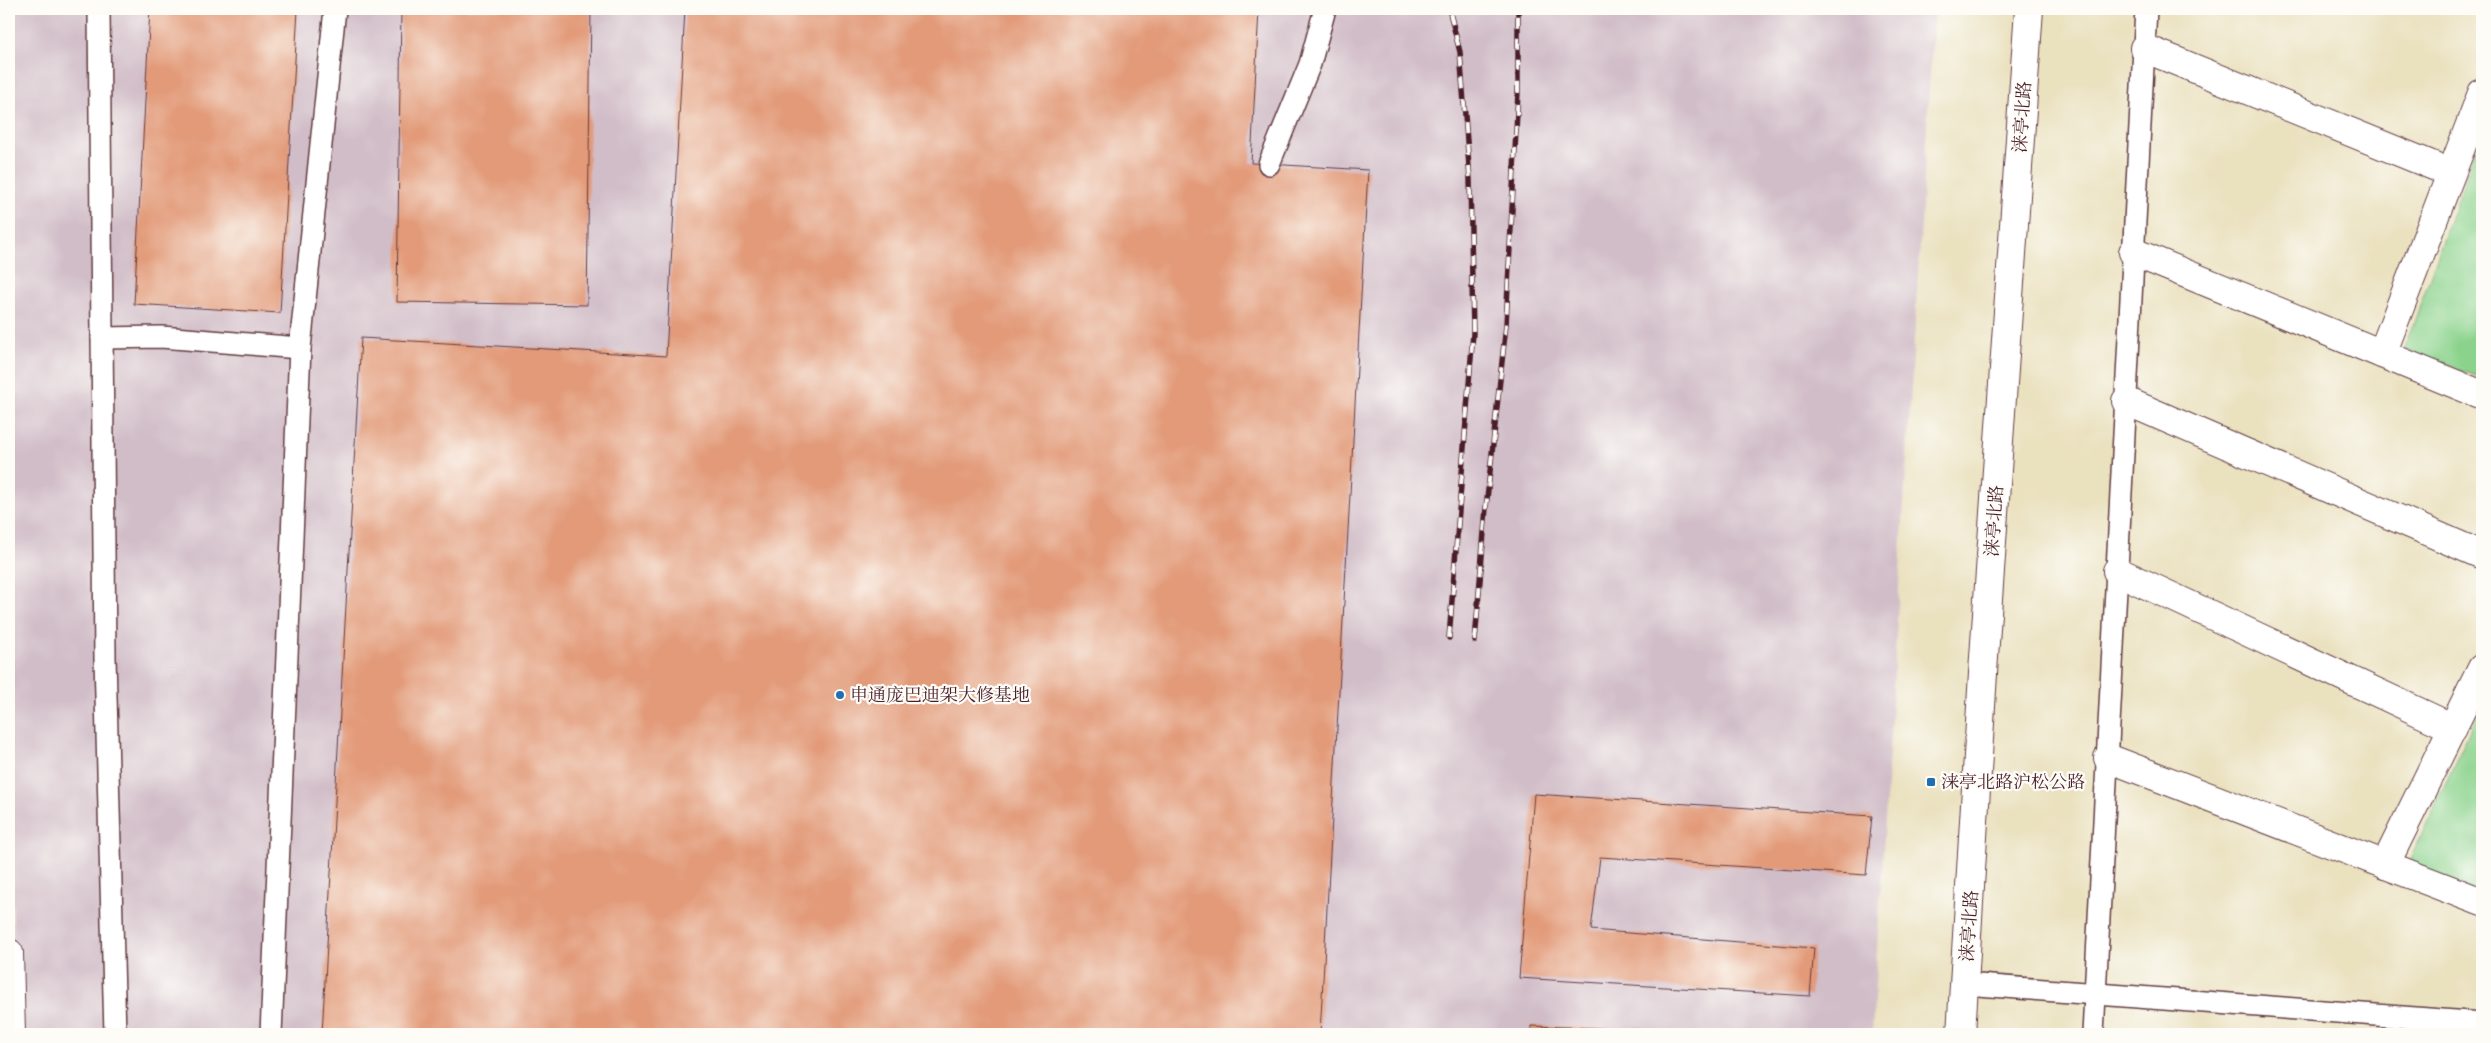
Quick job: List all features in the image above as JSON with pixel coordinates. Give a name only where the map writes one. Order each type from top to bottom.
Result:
[{"type":"main road","name":"涞亭北路","points":[[1962,1034],[1985,647],[2029,9]]},
{"type":"main road","points":[[2144,48],[2452,173]]},
{"type":"main road","points":[[2382,354],[2482,92]]},
{"type":"main road","points":[[2133,252],[2482,395]]},
{"type":"main road","points":[[2126,401],[2482,555]]},
{"type":"main road","points":[[2117,571],[2452,728]]},
{"type":"main road","points":[[2385,865],[2482,668]]},
{"type":"main road","points":[[2108,758],[2482,902]]},
{"type":"main road","points":[[9,953],[11,1034]]},
{"type":"lane","points":[[99,9],[105,658],[115,1034]]},
{"type":"lane","points":[[271,1034],[300,348],[335,9]]},
{"type":"lane","points":[[1269,164],[1310,64],[1325,9]]},
{"type":"lane","points":[[2093,1034],[2146,9]]},
{"type":"lane","points":[[102,338],[170,337],[300,348]]},
{"type":"lane","points":[[1965,984],[2482,1023]]},
{"type":"shaded area","points":[[9,9],[1934,9],[1872,1034],[15,1034],[9,678]]},
{"type":"green space","points":[[2482,132],[2482,378],[2404,350]]},
{"type":"green space","points":[[2482,704],[2482,896],[2409,862]]},
{"type":"building","points":[[150,9],[298,9],[280,313],[134,304]]},
{"type":"building","points":[[401,9],[591,9],[587,305],[397,302]]},
{"type":"building","name":"申通庞巴迪架大修基地","points":[[685,9],[1259,9],[1251,163],[1368,170],[1320,1034],[322,1034],[361,338],[666,356]]},
{"type":"building","points":[[1534,794],[1872,816],[1866,875],[1600,857],[1591,930],[1814,948],[1810,996],[1519,978]]},
{"type":"building","points":[[1531,1026],[1661,1030],[1661,1034],[1531,1034]]},
{"type":"railway","points":[[1449,9],[1460,52],[1470,179],[1473,333],[1449,638]]},
{"type":"railway","points":[[1475,641],[1486,508],[1506,325],[1518,92],[1518,9]]},
{"type":"place","name":"申通庞巴迪架大修基地","points":[[840,695]]},
{"type":"place","name":"涞亭北路沪松公路","points":[[1931,782]]}]
